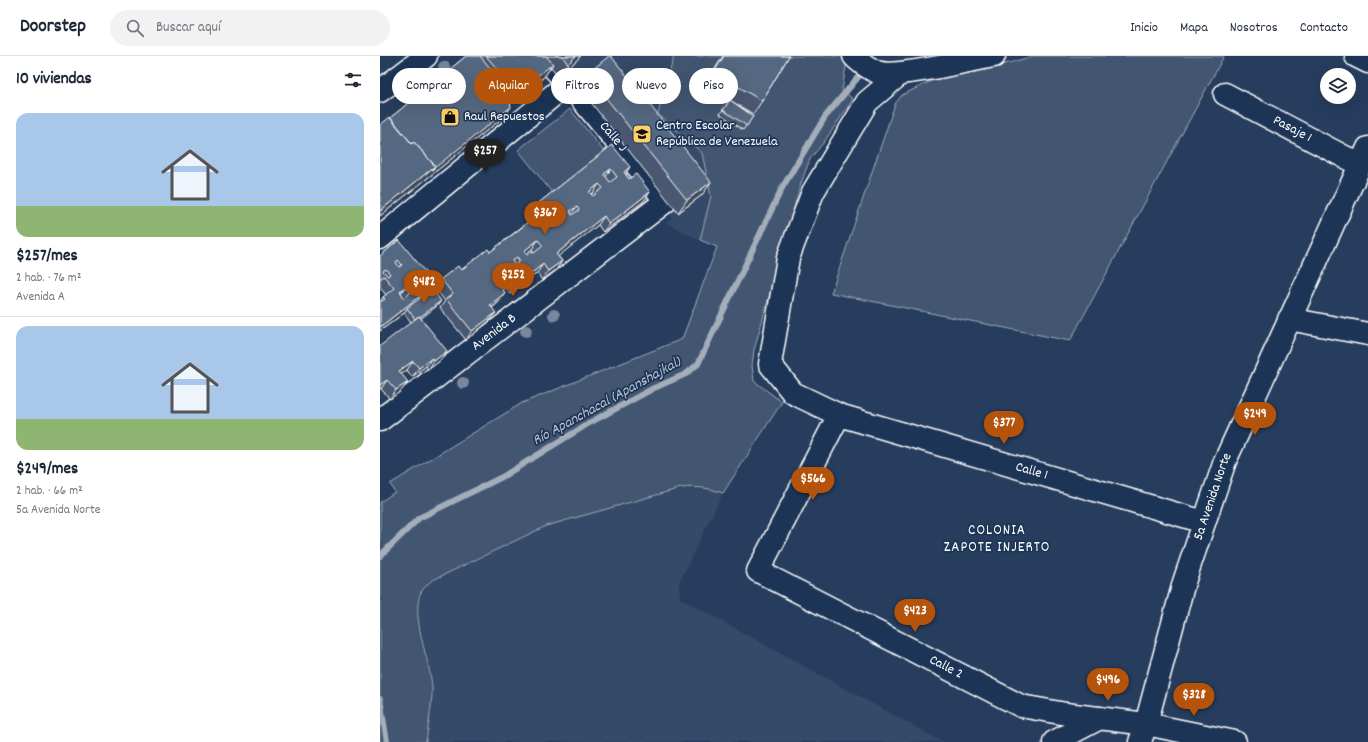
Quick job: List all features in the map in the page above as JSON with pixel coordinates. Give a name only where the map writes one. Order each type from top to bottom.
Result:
[{"type":"street","points":[[380,92],[426,56]]},
{"type":"street","name":"Calle J","points":[[542,56],[554,68]]},
{"type":"street","points":[[854,56],[859,62],[878,72],[900,74],[994,56]]},
{"type":"street","points":[[1356,56],[1368,62]]},
{"type":"street","name":"Calle 1","points":[[900,74],[867,102],[813,192],[788,258],[770,364],[794,393],[839,415],[1204,522]]},
{"type":"street","name":"Pasaje 1","points":[[1225,94],[1364,157]]},
{"type":"street","points":[[380,238],[551,96]]},
{"type":"street","name":"Calle J","points":[[586,104],[666,201]]},
{"type":"street","name":"5a Avenida Norte","points":[[1143,733],[1184,582],[1225,461],[1364,157]]},
{"type":"street","name":"Avenida B","points":[[380,420],[666,201]]},
{"type":"street","points":[[1289,319],[1368,334]]},
{"type":"street","name":"Calle 2","points":[[839,415],[758,571],[1020,706],[1100,718],[1143,733],[1234,742]]},
{"type":"street","points":[[1054,742],[1100,718]]},
{"type":"shaded area","name":"Centro Escolar República de Venezuela","points":[[581,56],[674,56],[671,68],[622,68],[622,104],[661,104],[658,114],[702,153],[711,196],[700,240],[666,223],[672,218],[581,104],[614,104],[614,68],[568,68]]},
{"type":"shaded area","points":[[674,56],[845,56],[847,61],[842,90],[853,99],[824,142],[810,159],[801,183],[754,350],[752,365],[754,381],[782,402],[723,493],[702,488],[681,488],[546,526],[431,581],[421,592],[418,602],[419,625],[431,675],[432,686],[426,742],[380,742],[380,502],[395,492],[390,484],[522,403],[682,339],[717,247],[700,240],[711,196],[702,153],[658,114],[661,104],[681,104],[681,68],[671,68]]},
{"type":"shaded area","points":[[1033,56],[1224,56],[1070,341],[831,293],[895,104],[902,95],[959,68],[986,68]]},
{"type":"shaded area","points":[[570,109],[606,154],[554,195],[518,150]]},
{"type":"shaded area","points":[[695,486],[710,488],[723,493],[679,583],[680,598],[943,742],[426,742],[433,689],[431,671],[418,620],[418,604],[422,591],[431,581],[546,526],[681,488]]},
{"type":"building","points":[[466,56],[480,56],[490,68],[474,68],[474,104],[510,104],[511,107],[432,170],[435,166],[414,142],[412,144],[390,118],[407,104],[466,104],[466,68],[451,68]]},
{"type":"building","points":[[486,56],[546,56],[553,64],[543,72],[543,68],[496,68]]},
{"type":"building","points":[[562,56],[576,56],[568,64]]},
{"type":"building","points":[[611,56],[622,70],[622,104],[649,104],[711,182],[687,200],[611,104],[614,104],[614,68],[594,68]]},
{"type":"building","points":[[724,56],[789,56],[762,101],[738,86],[738,68],[716,68]]},
{"type":"building","points":[[727,104],[736,104],[753,116],[747,126],[723,110]]},
{"type":"building","points":[[390,117],[412,144],[414,142],[435,166],[380,211],[380,125]]},
{"type":"building","points":[[612,145],[630,167],[624,172],[629,179],[636,174],[650,192],[609,224],[604,216],[556,254],[562,261],[548,271],[543,264],[517,285],[512,279],[501,287],[505,293],[490,305],[496,313],[472,331],[446,299],[453,294],[441,279],[458,266],[461,270],[488,249],[490,252],[516,232],[542,211],[536,205]],"holes":[[[611,169],[617,177],[610,182],[604,174]],[[599,184],[603,188],[593,196],[589,192]],[[577,207],[579,210],[572,215],[570,211]],[[538,240],[543,246],[534,253],[532,251],[527,255],[524,251]],[[517,257],[520,261],[515,265],[512,261]]]},
{"type":"building","points":[[399,240],[435,284],[428,290],[418,277],[411,282],[421,295],[380,327],[380,302],[385,299],[383,297],[394,288],[384,276],[380,279],[380,256]],"holes":[[[398,260],[402,265],[399,267],[396,262]],[[386,269],[390,274],[388,276],[383,271]],[[405,287],[410,293],[404,298],[400,291]]]},
{"type":"building","points":[[432,289],[441,301],[420,317],[419,316],[415,319],[407,308]]},
{"type":"building","points":[[419,316],[447,351],[434,361],[432,358],[419,368],[413,361],[399,371],[408,382],[396,390],[387,380],[380,385],[380,346]]},
{"type":"waterway","name":"Río Apanchacal (Apanshajkal)","points":[[380,556],[419,518],[502,477],[591,422],[654,388],[686,374],[698,364],[782,188],[825,117],[864,70]]},
{"type":"waterway","name":"Río Apanchacal (Apanshajkal)","points":[[380,699],[387,742]]},
{"type":"place","name":"Raul Repuestos","points":[[450,117]]},
{"type":"place","name":"Centro Escolar República de Venezuela","points":[[642,134]]},
{"type":"district","name":"COLONIA ZAPOTE INJERTO","points":[[997,540]]}]
